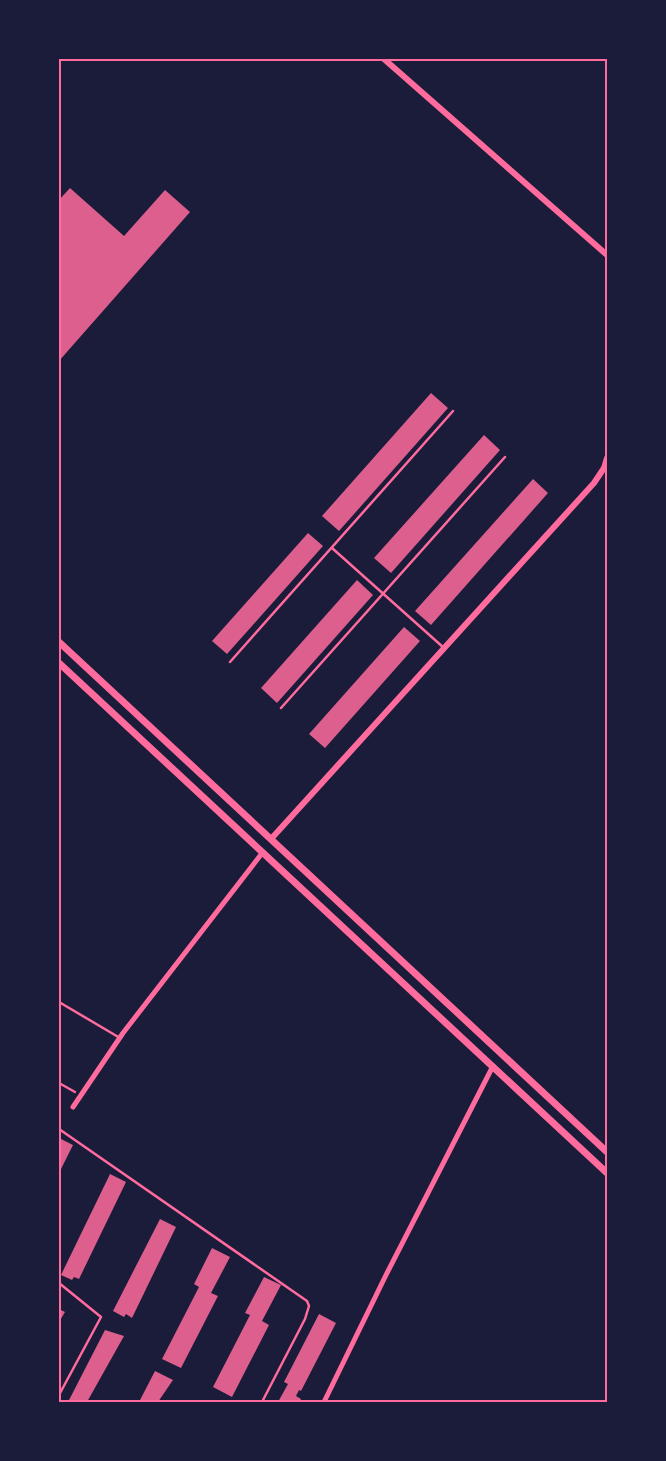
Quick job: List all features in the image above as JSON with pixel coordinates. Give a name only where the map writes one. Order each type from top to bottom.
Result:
[{"type":"main road","points":[[59,642],[607,1152]]},
{"type":"main road","points":[[59,663],[494,1065],[607,1173]]},
{"type":"street","points":[[384,59],[607,255]]},
{"type":"street","points":[[272,839],[594,483],[604,468],[607,458]]},
{"type":"street","points":[[73,1107],[120,1038],[263,852]]},
{"type":"street","points":[[324,1402],[386,1275],[494,1065]]},
{"type":"lane","points":[[230,662],[453,411]]},
{"type":"lane","points":[[281,708],[505,457]]},
{"type":"lane","points":[[332,548],[445,648]]},
{"type":"lane","points":[[59,1002],[120,1038]]},
{"type":"lane","points":[[59,1129],[307,1301],[309,1306],[306,1319],[262,1402]]},
{"type":"lane","points":[[59,1283],[101,1316],[59,1395]]},
{"type":"path","points":[[59,1083],[81,1096]]},
{"type":"building","points":[[70,188],[124,236],[165,190],[190,212],[59,361],[59,200]]},
{"type":"building","points":[[431,393],[448,408],[339,531],[322,516]]},
{"type":"building","points":[[484,435],[500,450],[391,573],[374,558]]},
{"type":"building","points":[[533,479],[548,493],[431,625],[415,611]]},
{"type":"building","points":[[308,533],[323,546],[227,654],[212,641]]},
{"type":"building","points":[[357,580],[373,595],[277,703],[261,688]]},
{"type":"building","points":[[404,627],[420,641],[325,748],[309,734]]},
{"type":"building","points":[[59,1138],[73,1145],[59,1173]]},
{"type":"building","points":[[110,1174],[126,1182],[79,1279],[74,1277],[72,1280],[61,1275]]},
{"type":"building","points":[[160,1219],[176,1227],[132,1318],[126,1314],[124,1317],[113,1311]]},
{"type":"building","points":[[212,1248],[230,1257],[211,1293],[218,1296],[181,1368],[162,1359],[199,1287],[194,1284]]},
{"type":"building","points":[[264,1277],[281,1285],[262,1321],[269,1325],[232,1397],[213,1387],[250,1315],[245,1313]]},
{"type":"building","points":[[59,1309],[65,1312],[59,1322]]},
{"type":"building","points":[[319,1314],[336,1323],[301,1391],[299,1390],[296,1396],[301,1399],[300,1402],[278,1402],[288,1384],[284,1382]]},
{"type":"building","points":[[105,1330],[124,1336],[87,1402],[68,1402]]},
{"type":"building","points":[[155,1371],[173,1380],[158,1402],[139,1402]]}]
